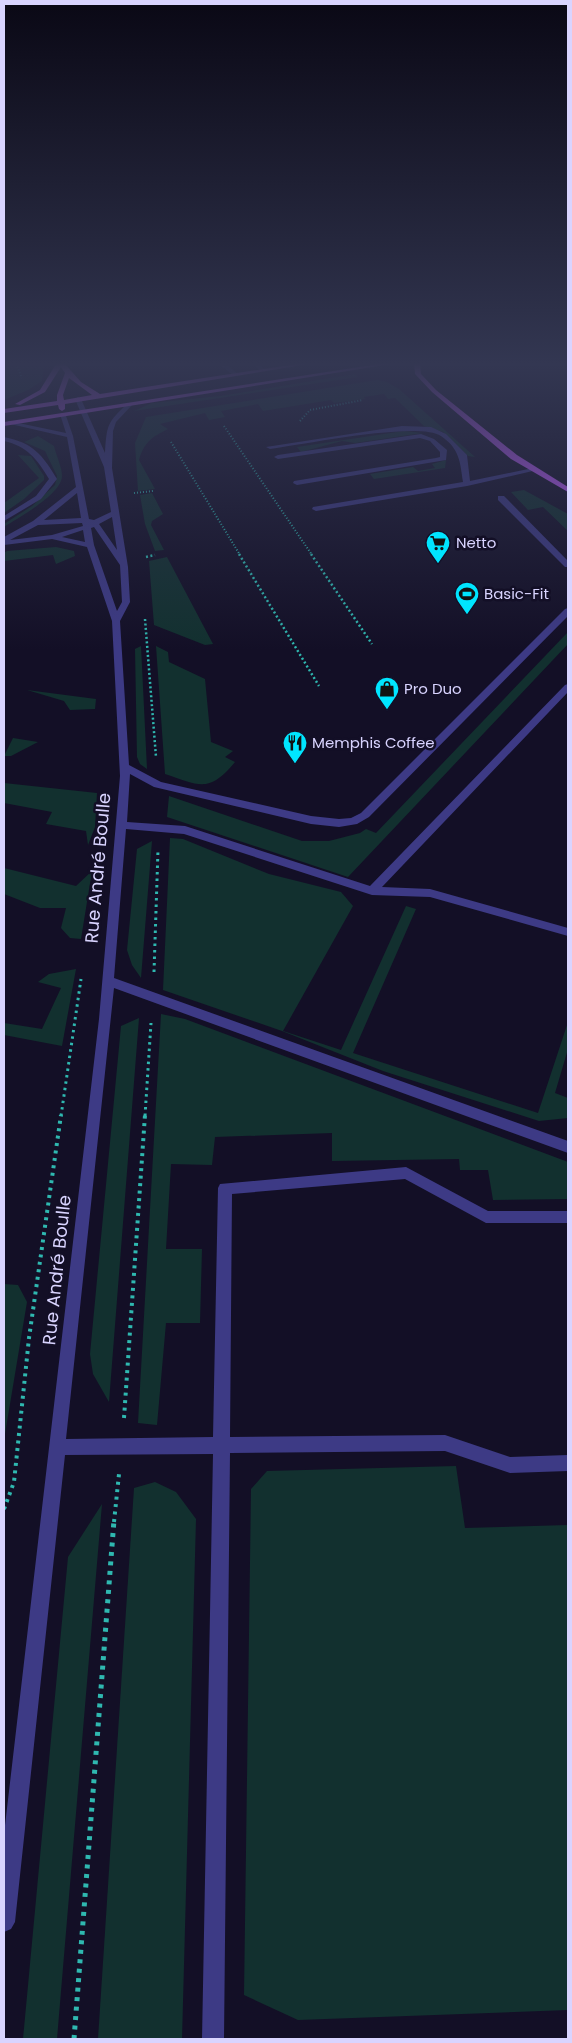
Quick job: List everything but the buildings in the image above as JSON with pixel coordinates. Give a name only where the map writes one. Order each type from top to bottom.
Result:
[{"type":"main road","points":[[517,459],[568,490]]},
{"type":"street","points":[[4,519],[28,505],[50,485],[53,479],[41,459]]},
{"type":"street","name":"Rue André Boulle","points":[[4,1922],[108,981],[124,766],[116,621],[90,545],[89,524],[75,459]]},
{"type":"street","points":[[104,459],[108,468]]},
{"type":"street","name":"Rue André Boulle","points":[[108,459],[108,468],[124,567],[126,602],[116,621]]},
{"type":"street","points":[[297,483],[439,459]]},
{"type":"street","points":[[464,459],[467,484]]},
{"type":"street","points":[[316,509],[467,484],[533,470]]},
{"type":"street","points":[[4,542],[36,523],[80,487]]},
{"type":"street","points":[[501,498],[568,564]]},
{"type":"street","points":[[4,542],[52,536],[115,513]]},
{"type":"street","points":[[36,523],[89,524]]},
{"type":"street","name":"Rue André Boulle","points":[[89,524],[124,567]]},
{"type":"street","points":[[52,536],[90,545]]},
{"type":"street","points":[[124,766],[158,786],[311,820],[339,824],[352,821],[365,814],[568,611]]},
{"type":"street","points":[[372,891],[568,687]]},
{"type":"street","points":[[120,824],[159,826],[185,830],[372,891],[430,893],[568,932]]},
{"type":"street","points":[[108,981],[152,999],[568,1147]]},
{"type":"street","points":[[213,2039],[226,1188],[406,1172],[486,1217],[568,1217]]},
{"type":"street","points":[[57,1447],[445,1443],[510,1465],[568,1463]]},
{"type":"path","points":[[182,459],[319,686]]},
{"type":"path","points":[[247,459],[372,644]]},
{"type":"path","points":[[130,485],[134,502]]},
{"type":"path","points":[[132,494],[153,491]]},
{"type":"path","points":[[142,549],[142,558],[155,555]]},
{"type":"path","points":[[144,611],[158,786]]},
{"type":"path","points":[[74,2039],[110,1564],[122,1446],[152,999],[159,826]]},
{"type":"path","points":[[4,1509],[14,1482],[29,1338],[82,972]]},
{"type":"green space","points":[[22,459],[33,459],[44,476],[44,480],[24,499],[4,513],[4,503],[39,478]]},
{"type":"green space","points":[[49,459],[58,459],[62,472],[60,483],[47,498],[29,512],[4,527],[4,524],[32,506],[55,485],[57,476]]},
{"type":"green space","points":[[136,459],[139,459],[155,489],[138,491]]},
{"type":"green space","points":[[446,460],[445,468],[374,479],[370,474],[413,467],[418,471],[435,468],[432,464]]},
{"type":"green space","points":[[524,490],[568,514],[568,531],[543,507],[528,510],[511,492]]},
{"type":"green space","points":[[152,493],[163,514],[152,521],[151,525],[164,550],[155,551],[145,524],[140,495]]},
{"type":"green space","points":[[56,547],[74,551],[75,556],[56,564],[53,555],[4,561],[4,553],[7,551]]},
{"type":"green space","points":[[167,557],[213,644],[205,645],[154,625],[149,561]]},
{"type":"green space","points":[[568,632],[568,644],[348,877],[167,817],[169,796],[302,841],[329,841],[360,833],[366,829],[376,833]]},
{"type":"green space","points":[[141,646],[147,769],[140,764],[137,757],[135,649]]},
{"type":"green space","points":[[156,646],[168,652],[169,662],[205,679],[211,742],[233,751],[225,757],[235,762],[218,779],[211,783],[196,784],[165,774]]},
{"type":"green space","points":[[27,690],[96,699],[95,709],[70,710],[64,701]]},
{"type":"green space","points":[[13,738],[38,742],[11,756],[4,756]]},
{"type":"green space","points":[[4,783],[97,793],[95,827],[88,845],[86,831],[46,824],[52,812],[4,803]]},
{"type":"green space","points":[[170,838],[183,839],[269,874],[341,892],[353,906],[283,1031],[341,1050],[406,906],[416,909],[353,1053],[538,1113],[568,1022],[568,1049],[555,1093],[568,1098],[568,1118],[539,1121],[383,1071],[282,1031],[163,990]]},
{"type":"green space","points":[[152,841],[141,978],[132,965],[127,950],[137,849]]},
{"type":"green space","points":[[4,868],[76,886],[92,871],[81,939],[70,938],[61,928],[66,908],[40,908],[4,894]]},
{"type":"green space","points":[[76,969],[62,1046],[4,1035],[4,1023],[42,1029],[61,988],[38,982],[49,974]]},
{"type":"green space","points":[[161,1014],[185,1019],[568,1162],[568,1199],[493,1200],[488,1170],[460,1170],[459,1159],[332,1161],[332,1133],[215,1137],[212,1165],[171,1164],[166,1249],[202,1249],[200,1323],[166,1323],[157,1425],[138,1423]]},
{"type":"green space","points":[[139,1018],[109,1402],[93,1374],[90,1354],[121,1026]]},
{"type":"green space","points":[[4,1284],[18,1285],[27,1302],[4,1440]]},
{"type":"green space","points":[[456,1466],[465,1528],[568,1525],[568,2010],[298,2020],[244,1995],[251,1489],[267,1471]]},
{"type":"green space","points":[[155,1482],[176,1492],[196,1519],[182,2039],[98,2039],[134,1488]]},
{"type":"green space","points":[[102,1504],[57,2039],[23,2039],[68,1557]]},
{"type":"place","name":"Netto","points":[[438,564]]},
{"type":"place","name":"Basic-Fit","points":[[467,615]]},
{"type":"place","name":"Pro Duo","points":[[387,710]]},
{"type":"place","name":"Memphis Coffee","points":[[295,764]]}]
